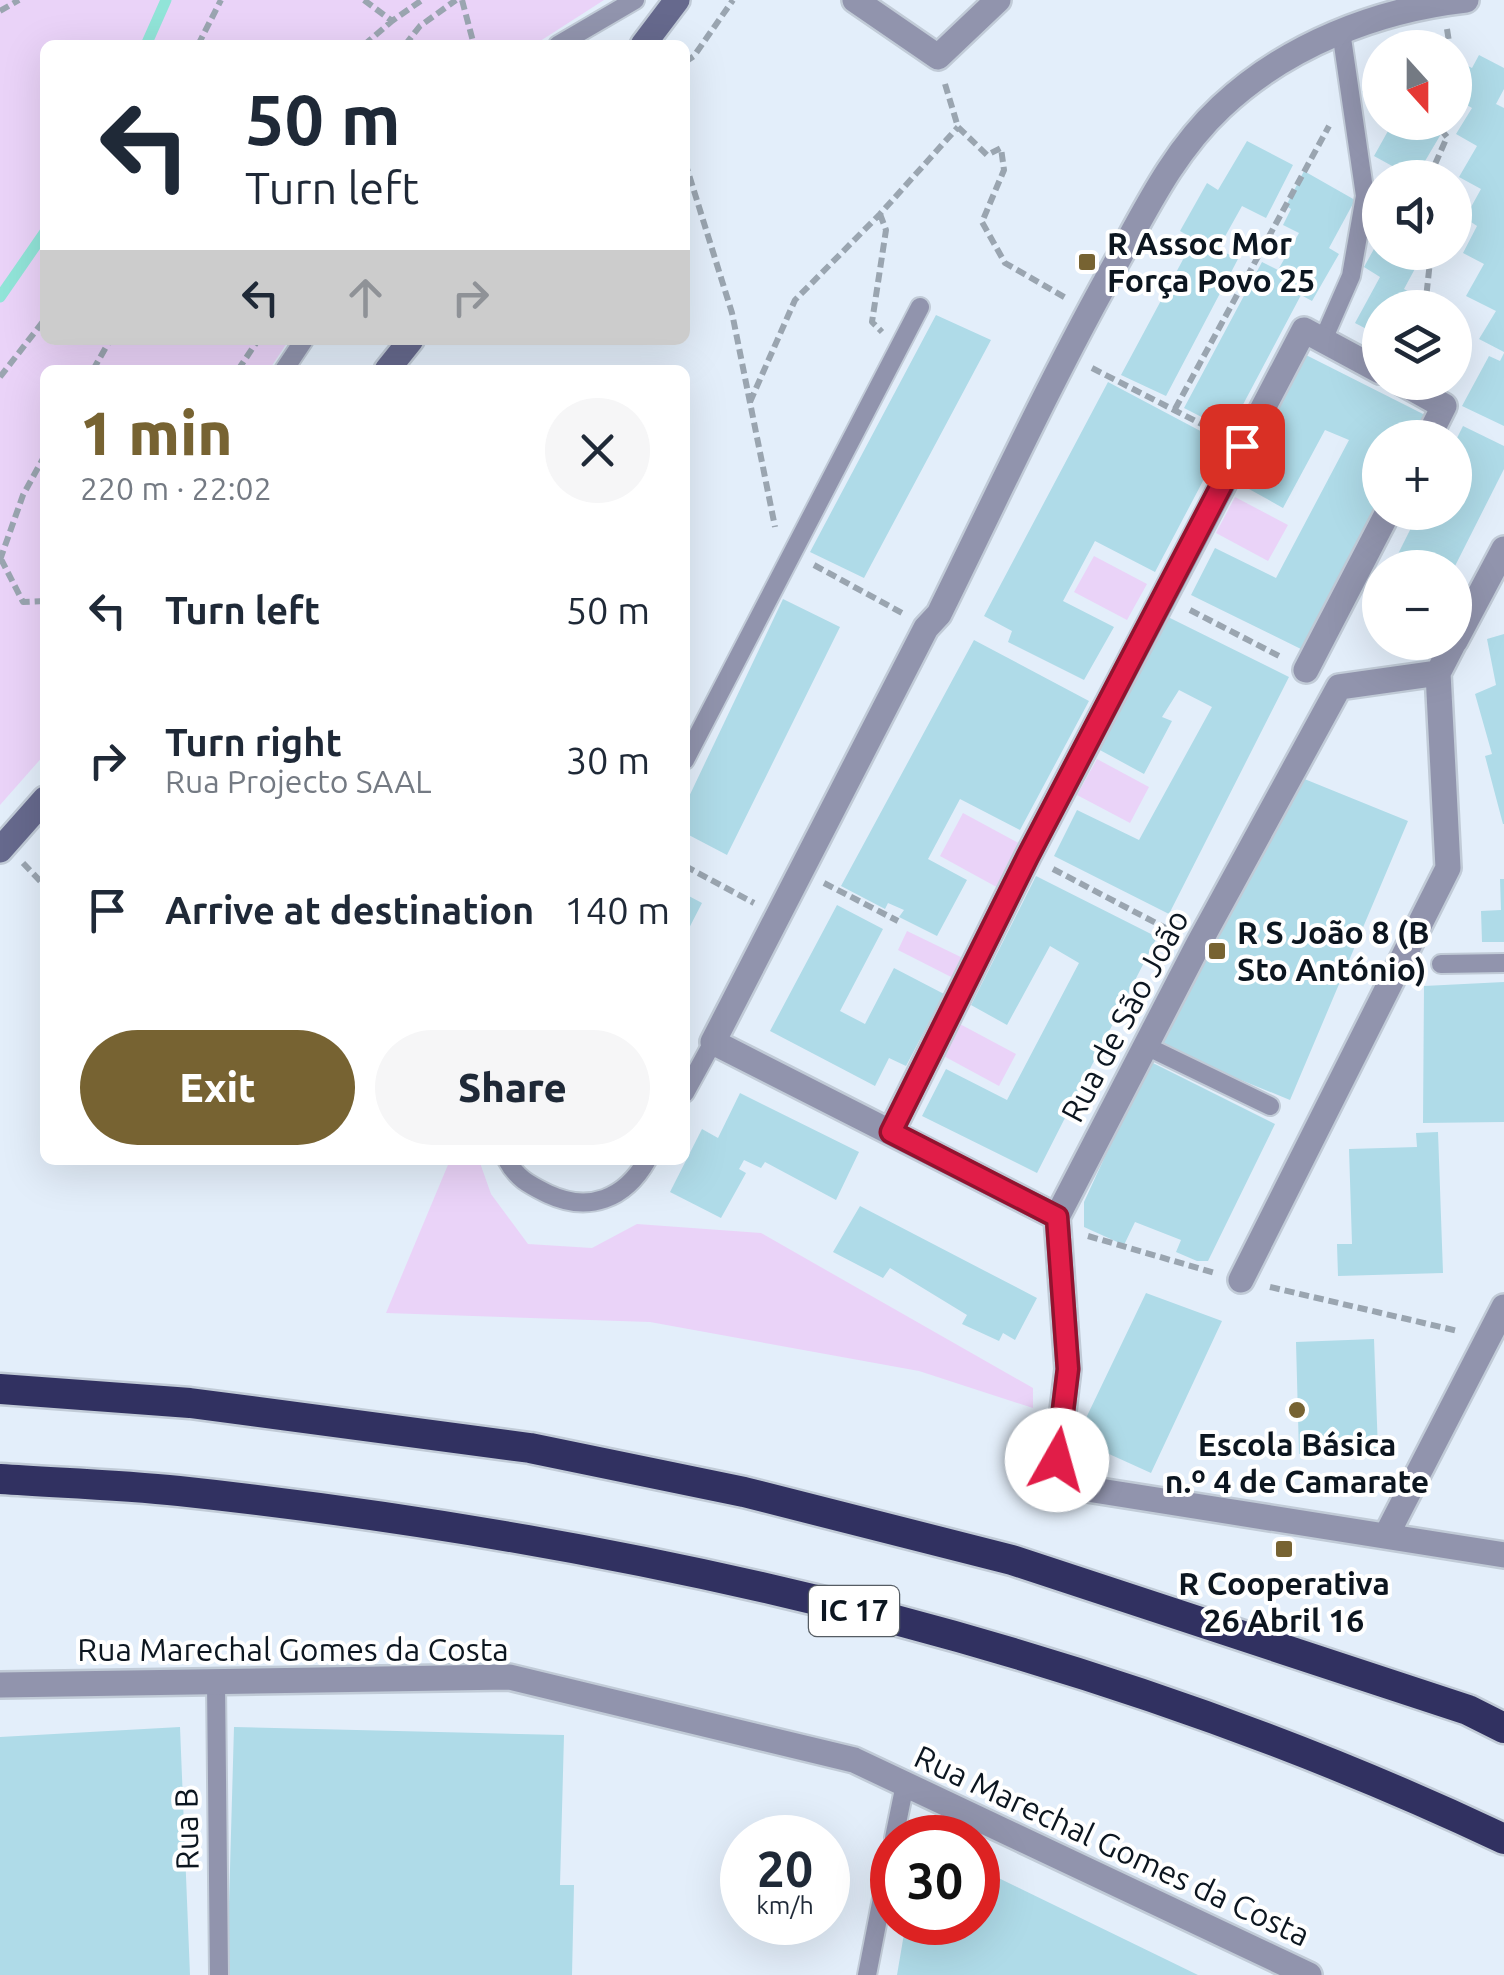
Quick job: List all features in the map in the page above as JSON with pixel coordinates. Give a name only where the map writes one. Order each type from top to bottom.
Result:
[{"type":"highway","points":[[0,1389],[190,1403],[530,1448],[744,1492],[1012,1560],[1468,1710],[1504,1728]]},
{"type":"highway","name":"IC 17","points":[[0,1479],[175,1491],[338,1510],[718,1577],[965,1640],[1221,1719],[1411,1795],[1504,1839]]},
{"type":"street","points":[[647,40],[676,0]]},
{"type":"street","points":[[855,0],[938,57],[998,0]]},
{"type":"street","points":[[1466,0],[1416,8],[1341,31],[1291,54],[1256,78],[1196,132],[1170,166],[1089,310],[939,614],[926,628],[714,1042],[1057,1217],[1068,1369],[1057,1460],[1081,1488],[1504,1556]]},
{"type":"street","points":[[891,1132],[1028,856],[1304,330],[1362,361]]},
{"type":"street","points":[[391,365],[406,345]]},
{"type":"street","points":[[1433,400],[1444,406],[1437,420]]},
{"type":"street","points":[[1306,670],[1379,530]]},
{"type":"street","points":[[1472,609],[1504,549]]},
{"type":"street","points":[[1241,1280],[1448,868],[1438,673],[1445,660]]},
{"type":"street","name":"Rua de São João","points":[[1057,1217],[1198,945],[1340,687],[1438,673]]},
{"type":"street","points":[[0,850],[40,805]]},
{"type":"street","points":[[1386,1536],[1504,1307]]},
{"type":"street","name":"Rua Marechal Gomes da Costa","points":[[0,1685],[509,1676],[854,1760],[1308,1975]]},
{"type":"lane","points":[[567,40],[635,0]]},
{"type":"lane","points":[[1324,340],[1351,276],[1365,196],[1341,31]]},
{"type":"lane","points":[[690,750],[920,307]]},
{"type":"lane","points":[[1441,964],[1504,963]]},
{"type":"lane","points":[[690,1084],[714,1042]]},
{"type":"lane","points":[[1146,1046],[1270,1106]]},
{"type":"lane","points":[[511,1165],[527,1184],[566,1202],[580,1204],[596,1203],[620,1192],[644,1165]]},
{"type":"lane","name":"Rua B","points":[[216,1682],[219,1975]]},
{"type":"lane","points":[[899,1815],[905,1784]]},
{"type":"lane","points":[[867,1975],[873,1945]]},
{"type":"path","points":[[0,11],[19,0]]},
{"type":"path","points":[[201,40],[221,0]]},
{"type":"path","points":[[364,0],[392,21]]},
{"type":"path","points":[[370,40],[422,0]]},
{"type":"path","points":[[409,40],[420,26],[459,0],[472,40]]},
{"type":"path","points":[[690,59],[733,0]]},
{"type":"path","points":[[938,57],[958,127],[987,155],[1002,148],[1004,170],[982,222],[1005,263],[1089,310]]},
{"type":"path","points":[[1174,409],[1351,85]]},
{"type":"path","points":[[750,402],[795,300],[958,127]]},
{"type":"path","points":[[690,178],[732,313],[778,537],[791,553],[874,596]]},
{"type":"path","points":[[880,214],[886,230],[872,322],[897,348]]},
{"type":"path","points":[[0,376],[40,325]]},
{"type":"path","points":[[1066,355],[1242,446]]},
{"type":"path","points":[[40,463],[22,494],[0,560],[23,602],[40,601]]},
{"type":"path","points":[[1163,596],[1306,670]]},
{"type":"path","points":[[1028,856],[1198,945]]},
{"type":"path","points":[[690,869],[720,884]]},
{"type":"path","points":[[801,872],[898,920]]},
{"type":"path","points":[[1057,1217],[1112,1246],[1486,1338]]},
{"type":"shaded area","points":[[0,0],[604,0],[542,40],[40,40],[40,345],[286,345],[272,365],[40,365],[40,760],[0,805]]},
{"type":"shaded area","points":[[1235,497],[1288,525],[1268,561],[1216,533]]},
{"type":"shaded area","points":[[1094,556],[1147,584],[1127,620],[1074,592]]},
{"type":"shaded area","points":[[1097,759],[1149,787],[1130,823],[1077,795]]},
{"type":"shaded area","points":[[963,813],[1026,847],[1002,890],[940,856]]},
{"type":"shaded area","points":[[907,931],[967,960],[957,980],[898,950]]},
{"type":"shaded area","points":[[958,1023],[1016,1054],[999,1086],[940,1054]]},
{"type":"shaded area","points":[[448,1165],[481,1165],[491,1194],[528,1244],[592,1248],[637,1224],[761,1233],[1033,1388],[1033,1408],[919,1371],[650,1322],[386,1313]]},
{"type":"building","points":[[1479,55],[1504,68],[1504,89],[1496,104],[1504,108],[1504,352],[1479,339],[1496,311],[1472,299],[1469,290],[1484,264],[1472,258],[1472,236],[1477,226],[1472,223],[1472,205],[1481,189],[1472,184],[1472,160],[1469,160],[1477,146],[1466,140],[1472,140],[1472,68]]},
{"type":"building","points":[[1383,140],[1437,140],[1426,160],[1381,160],[1374,156]]},
{"type":"building","points":[[1247,141],[1293,165],[1266,218],[1242,206],[1218,249],[1238,259],[1166,396],[1121,375],[1194,239],[1180,231],[1207,183],[1218,190]]},
{"type":"building","points":[[1304,171],[1355,200],[1329,248],[1339,254],[1312,301],[1301,295],[1229,431],[1184,408],[1262,262],[1278,270],[1299,233],[1283,225],[1291,209],[1286,206]]},
{"type":"building","points":[[1369,270],[1414,270],[1406,290],[1373,290],[1380,277]]},
{"type":"building","points":[[936,315],[991,340],[864,578],[810,552]]},
{"type":"building","points":[[1504,353],[1504,426],[1462,406],[1465,400],[1472,400],[1472,387],[1489,356],[1500,361]]},
{"type":"building","points":[[1306,355],[1362,383],[1362,400],[1395,400],[1427,416],[1425,420],[1362,420],[1362,530],[1369,530],[1307,652],[1191,595],[1215,548],[1276,578],[1349,440],[1325,430],[1283,508],[1240,484]]},
{"type":"building","points":[[1108,382],[1223,443],[1155,572],[1095,541],[1063,601],[1114,627],[1084,680],[1008,642],[1012,631],[984,616]]},
{"type":"building","points":[[1472,430],[1504,446],[1504,469],[1463,550],[1400,550],[1410,530],[1472,530]]},
{"type":"building","points":[[783,599],[840,627],[727,855],[690,836],[690,794]]},
{"type":"building","points":[[1168,617],[1289,677],[1169,914],[1054,856],[1077,810],[1139,840],[1212,707],[1179,690],[1162,717],[1172,721],[1144,774],[1098,749]]},
{"type":"building","points":[[1504,634],[1503,824],[1485,756],[1492,754],[1475,694],[1496,685],[1487,639]]},
{"type":"building","points":[[974,640],[1089,701],[1020,830],[960,799],[928,859],[967,880],[937,936],[899,917],[904,910],[888,903],[885,909],[841,886]]},
{"type":"building","points":[[1302,778],[1408,821],[1290,1100],[1160,1047]]},
{"type":"building","points":[[1036,876],[1157,937],[1037,1173],[922,1116],[946,1069],[1007,1100],[1079,963],[1050,946],[1007,1025],[971,1005]]},
{"type":"building","points":[[1500,879],[1504,879],[1504,942],[1482,942],[1481,911],[1501,910]]},
{"type":"building","points":[[690,897],[702,903],[690,926]]},
{"type":"building","points":[[837,905],[883,929],[840,1011],[865,1024],[894,968],[944,994],[906,1066],[889,1058],[875,1086],[770,1031]]},
{"type":"building","points":[[1504,982],[1504,1122],[1423,1123],[1424,986]]},
{"type":"building","points":[[1149,1061],[1275,1124],[1208,1261],[1176,1252],[1181,1240],[1135,1222],[1124,1245],[1084,1227],[1084,1202]]},
{"type":"building","points":[[740,1093],[859,1152],[836,1200],[765,1162],[761,1168],[744,1160],[739,1169],[746,1173],[721,1218],[670,1192],[684,1165],[690,1165],[690,1153],[702,1129],[718,1138]]},
{"type":"building","points":[[1438,1132],[1443,1273],[1338,1276],[1337,1244],[1352,1244],[1349,1149],[1417,1147],[1416,1133]]},
{"type":"building","points":[[860,1206],[1037,1298],[1015,1340],[1003,1333],[999,1341],[962,1324],[967,1315],[890,1268],[883,1278],[833,1252]]},
{"type":"building","points":[[1146,1293],[1222,1321],[1151,1473],[1076,1439]]},
{"type":"building","points":[[1374,1339],[1378,1451],[1299,1454],[1296,1342]]},
{"type":"building","points":[[180,1727],[190,1975],[0,1975],[0,1737]]},
{"type":"building","points":[[234,1727],[564,1735],[560,1885],[574,1885],[572,1975],[227,1975]]},
{"type":"building","points":[[1000,1879],[1198,1975],[897,1975],[902,1945],[1000,1945]]},
{"type":"waterway","points":[[148,40],[166,0]]},
{"type":"waterway","points":[[0,297],[40,239]]},
{"type":"place","name":"R Assoc Mor Força Povo 25","points":[[1087,262]]},
{"type":"place","name":"R S João 8 (B Sto António)","points":[[1217,951]]},
{"type":"place","name":"Escola Básica n.º 4 de Camarate","points":[[1297,1410]]},
{"type":"place","name":"R Cooperativa 26 Abril 16","points":[[1284,1549]]},
{"type":"route","points":[[1057,1460],[1068,1369],[1057,1217],[891,1132],[1028,856],[1242,446]]}]
